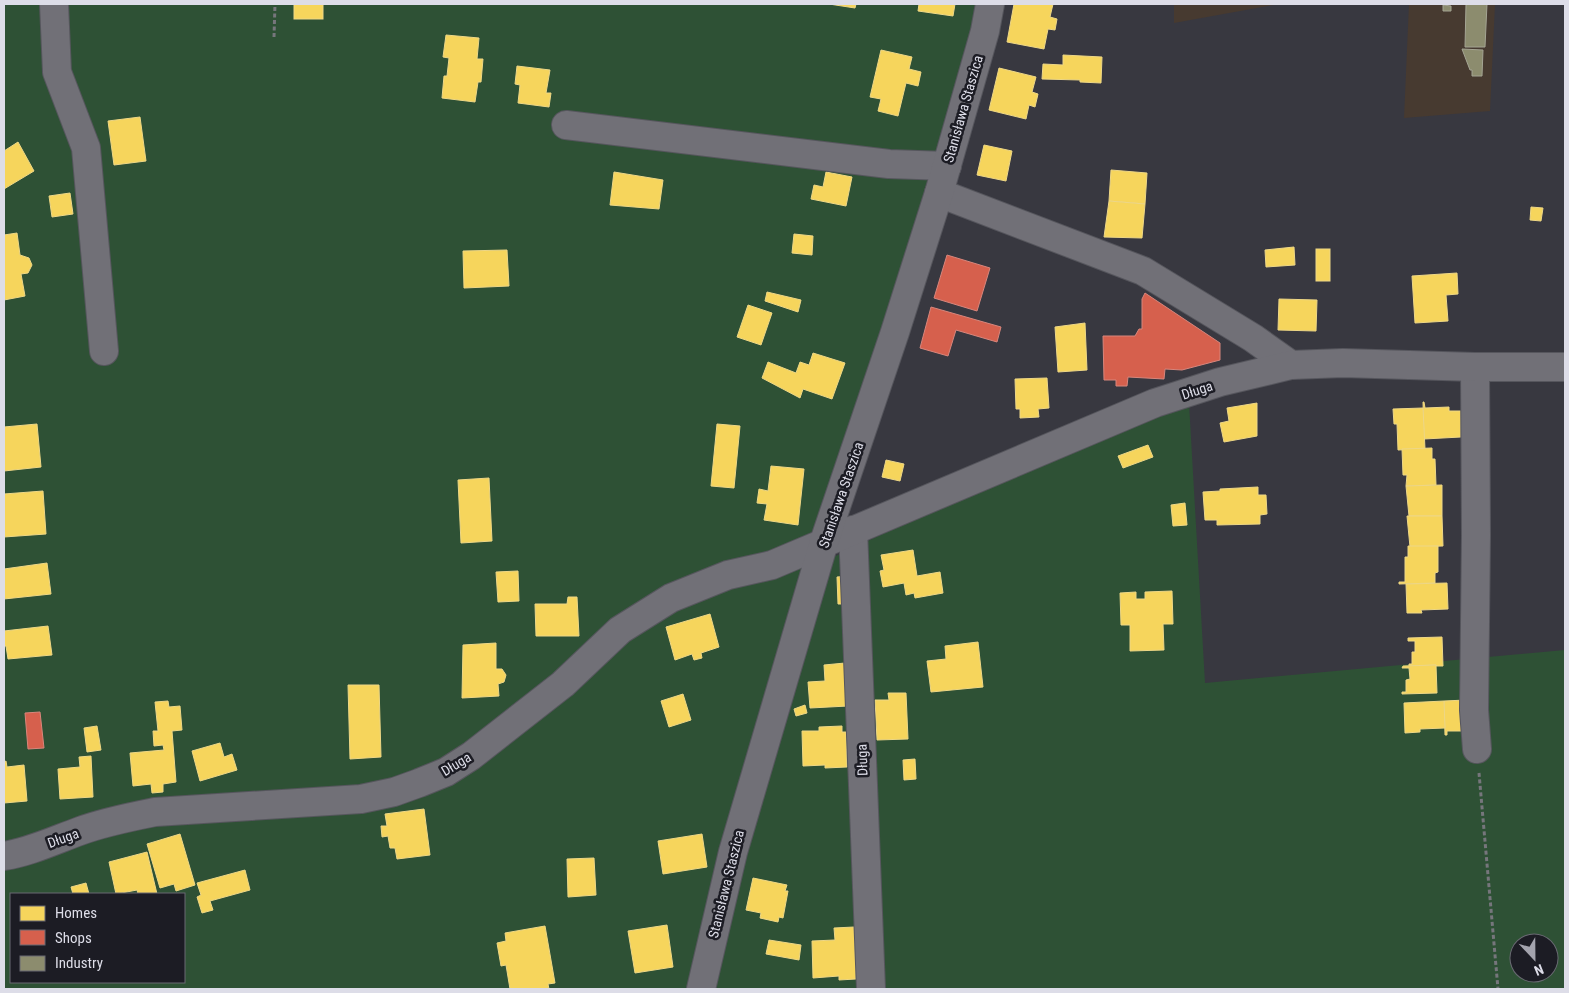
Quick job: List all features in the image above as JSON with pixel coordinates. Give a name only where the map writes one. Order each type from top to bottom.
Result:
[{"type":"street","points":[[54,4],[57,72],[86,148],[104,351]]},
{"type":"street","name":"Stanisława Staszica","points":[[701,989],[733,852],[824,542],[896,332],[939,193],[985,31],[990,4]]},
{"type":"street","points":[[566,125],[889,164],[946,166]]},
{"type":"street","points":[[939,193],[1143,271],[1253,338],[1291,365]]},
{"type":"street","name":"Długa","points":[[4,856],[44,845],[82,830],[155,812],[361,799],[419,784],[446,772],[472,756],[563,684],[620,630],[671,598],[728,575],[772,564],[1155,403],[1220,382],[1291,365],[1343,363],[1475,367],[1565,367]]},
{"type":"street","points":[[1475,367],[1474,710],[1477,749]]},
{"type":"street","name":"Długa","points":[[853,530],[871,989]]},
{"type":"path","points":[[274,37],[275,4]]},
{"type":"path","points":[[1477,749],[1498,989]]},
{"type":"shaded area","points":[[1174,4],[1279,4],[1174,23]]},
{"type":"shaded area","points":[[1409,4],[1495,4],[1490,111],[1404,118]]},
{"type":"green space","points":[[4,4],[977,4],[964,75],[810,568],[1105,430],[1189,403],[1205,683],[1565,650],[1565,989],[4,989]]},
{"type":"building: Homes","points":[[294,4],[323,4],[323,19],[294,19]]},
{"type":"building: Homes","points":[[829,4],[856,4],[855,8]]},
{"type":"building: Homes","points":[[919,4],[955,4],[953,16],[918,11]]},
{"type":"building: Homes","points":[[1014,4],[1053,4],[1050,17],[1057,19],[1055,30],[1048,29],[1044,49],[1007,42]]},
{"type":"building: Homes","points":[[446,35],[479,38],[477,59],[483,59],[481,82],[478,82],[475,102],[442,98],[444,76],[447,76],[449,58],[443,57]]},
{"type":"building: Homes","points":[[881,50],[912,57],[909,69],[921,72],[918,86],[906,83],[898,116],[878,111],[881,99],[870,97]]},
{"type":"building: Homes","points":[[1063,55],[1102,57],[1101,83],[1080,82],[1080,80],[1042,79],[1043,64],[1063,65]]},
{"type":"building: Homes","points":[[517,66],[550,70],[546,93],[551,93],[549,107],[518,103],[520,85],[515,84]]},
{"type":"building: Homes","points":[[999,68],[1036,77],[1032,92],[1038,94],[1035,107],[1029,105],[1026,119],[989,110]]},
{"type":"building: Homes","points":[[140,117],[146,161],[114,165],[108,121]]},
{"type":"building: Homes","points":[[18,142],[34,171],[4,189],[4,151]]},
{"type":"building: Homes","points":[[984,145],[1012,151],[1006,181],[977,175]]},
{"type":"building: Homes","points":[[1111,170],[1147,173],[1145,204],[1109,201]]},
{"type":"building: Homes","points":[[614,172],[663,180],[659,209],[610,205]]},
{"type":"building: Homes","points":[[826,172],[852,177],[846,206],[811,199],[814,185],[823,187]]},
{"type":"building: Homes","points":[[70,193],[73,214],[52,217],[49,196]]},
{"type":"building: Homes","points":[[1109,201],[1145,204],[1142,238],[1104,237]]},
{"type":"building: Homes","points":[[1531,207],[1543,208],[1541,221],[1530,220]]},
{"type":"building: Homes","points":[[17,233],[20,255],[29,258],[32,265],[28,273],[21,274],[25,296],[4,300],[4,235]]},
{"type":"building: Homes","points":[[794,234],[813,236],[812,255],[792,253]]},
{"type":"building: Homes","points":[[1294,247],[1295,265],[1266,267],[1265,250]]},
{"type":"building: Homes","points":[[1316,249],[1330,249],[1330,281],[1316,281]]},
{"type":"building: Homes","points":[[507,250],[509,286],[464,288],[463,251]]},
{"type":"building: Homes","points":[[1457,273],[1458,294],[1446,295],[1448,321],[1415,323],[1412,276]]},
{"type":"building: Homes","points":[[767,292],[801,300],[798,312],[765,301]]},
{"type":"building: Homes","points":[[1279,299],[1317,300],[1316,331],[1278,330]]},
{"type":"building: Homes","points":[[748,305],[772,313],[761,345],[737,337]]},
{"type":"building: Homes","points":[[1085,323],[1087,370],[1058,372],[1055,327]]},
{"type":"building: Homes","points":[[813,353],[845,363],[832,399],[803,389],[800,398],[762,378],[768,362],[796,373],[800,362],[809,365]]},
{"type":"building: Homes","points":[[1047,378],[1049,408],[1038,409],[1039,417],[1020,418],[1020,409],[1016,409],[1015,379]]},
{"type":"building: Homes","points":[[1423,402],[1425,408],[1449,407],[1449,411],[1461,411],[1461,437],[1424,439]]},
{"type":"building: Homes","points":[[1257,403],[1257,436],[1224,442],[1220,423],[1229,421],[1227,408]]},
{"type":"building: Homes","points":[[1423,408],[1425,449],[1398,450],[1397,424],[1394,424],[1393,409]]},
{"type":"building: Homes","points":[[37,424],[41,467],[4,471],[4,427]]},
{"type":"building: Homes","points":[[717,424],[740,426],[734,488],[711,486]]},
{"type":"building: Homes","points":[[1148,445],[1153,457],[1123,468],[1118,456]]},
{"type":"building: Homes","points":[[1432,448],[1432,459],[1435,459],[1436,485],[1406,486],[1407,475],[1403,475],[1402,449]]},
{"type":"building: Homes","points":[[886,460],[904,464],[900,481],[882,477]]},
{"type":"building: Homes","points":[[771,466],[804,469],[798,525],[764,520],[767,504],[757,503],[759,489],[768,491]]},
{"type":"building: Homes","points":[[489,478],[492,541],[461,543],[458,480]]},
{"type":"building: Homes","points":[[1442,485],[1442,516],[1409,516],[1406,486]]},
{"type":"building: Homes","points":[[1258,487],[1258,495],[1266,495],[1267,514],[1260,515],[1260,524],[1217,525],[1217,520],[1205,520],[1203,492]]},
{"type":"building: Homes","points":[[43,491],[46,534],[4,537],[4,494]]},
{"type":"building: Homes","points":[[1185,503],[1187,525],[1173,526],[1171,505]]},
{"type":"building: Homes","points":[[1407,516],[1442,516],[1443,546],[1410,547]]},
{"type":"building: Homes","points":[[1408,546],[1438,546],[1438,572],[1435,573],[1435,583],[1399,584],[1399,582],[1405,582],[1405,557],[1408,557]]},
{"type":"building: Homes","points":[[913,550],[917,576],[940,572],[943,593],[915,598],[914,593],[906,595],[904,583],[883,587],[880,571],[884,570],[881,555]]},
{"type":"building: Homes","points":[[47,563],[51,594],[4,599],[4,569]]},
{"type":"building: Homes","points":[[518,571],[519,601],[498,602],[496,572]]},
{"type":"building: Homes","points":[[849,576],[850,604],[838,604],[837,577]]},
{"type":"building: Homes","points":[[1447,583],[1448,609],[1421,610],[1422,613],[1407,613],[1406,584]]},
{"type":"building: Homes","points":[[1172,591],[1173,624],[1163,624],[1164,650],[1130,651],[1130,625],[1121,625],[1120,593],[1136,592],[1136,599],[1145,599],[1145,592]]},
{"type":"building: Homes","points":[[568,597],[577,597],[579,636],[536,636],[535,604],[567,604]]},
{"type":"building: Homes","points":[[710,614],[719,647],[701,653],[702,658],[694,660],[692,654],[675,660],[666,627]]},
{"type":"building: Homes","points":[[48,626],[52,655],[8,659],[6,646],[4,646],[4,631]]},
{"type":"building: Homes","points":[[1442,637],[1443,666],[1409,666],[1409,664],[1412,664],[1412,652],[1415,652],[1415,641],[1408,641],[1408,638]]},
{"type":"building: Homes","points":[[978,642],[983,687],[931,692],[927,661],[946,659],[945,646]]},
{"type":"building: Homes","points":[[496,643],[496,669],[502,669],[506,675],[504,682],[498,684],[499,696],[462,698],[463,645]]},
{"type":"building: Homes","points":[[845,663],[848,706],[810,708],[808,682],[825,681],[824,665]]},
{"type":"building: Homes","points":[[1436,665],[1437,693],[1402,694],[1402,692],[1406,692],[1406,680],[1410,679],[1409,668],[1402,668],[1403,666]]},
{"type":"building: Homes","points":[[348,685],[379,685],[381,757],[350,759]]},
{"type":"building: Homes","points":[[888,693],[906,693],[908,739],[877,740],[875,700],[889,700]]},
{"type":"building: Homes","points":[[683,694],[691,720],[669,727],[661,701]]},
{"type":"building: Homes","points":[[1466,700],[1465,731],[1447,731],[1447,735],[1445,735],[1444,701]]},
{"type":"building: Homes","points":[[168,701],[169,707],[180,706],[182,730],[172,731],[176,782],[163,784],[163,792],[152,793],[151,784],[133,786],[130,753],[164,750],[163,745],[154,746],[153,731],[158,731],[155,702]]},
{"type":"building: Homes","points":[[1444,701],[1445,728],[1420,729],[1420,732],[1405,733],[1404,703]]},
{"type":"building: Homes","points":[[805,705],[807,713],[796,716],[794,709]]},
{"type":"building: Homes","points":[[97,726],[101,750],[87,752],[84,728]]},
{"type":"building: Homes","points":[[842,726],[842,732],[846,732],[847,767],[803,766],[802,731],[819,731],[819,727]]},
{"type":"building: Homes","points":[[220,743],[224,757],[232,754],[237,770],[200,781],[192,751]]},
{"type":"building: Homes","points":[[91,756],[93,797],[60,799],[58,769],[80,767],[79,757]]},
{"type":"building: Homes","points":[[915,759],[916,779],[904,780],[903,760]]},
{"type":"building: Homes","points":[[6,761],[7,767],[24,765],[27,801],[4,803],[4,762]]},
{"type":"building: Homes","points":[[424,809],[430,855],[397,859],[395,848],[390,848],[388,836],[382,837],[381,826],[387,826],[385,814]]},
{"type":"building: Homes","points":[[180,834],[195,885],[176,891],[174,884],[160,888],[147,844]]},
{"type":"building: Homes","points":[[702,834],[707,867],[663,874],[658,841]]},
{"type":"building: Homes","points":[[147,852],[157,893],[138,893],[137,890],[116,893],[109,862]]},
{"type":"building: Homes","points":[[594,858],[596,895],[568,897],[567,859]]},
{"type":"building: Homes","points":[[245,870],[250,890],[210,901],[213,910],[202,913],[197,897],[201,895],[197,883]]},
{"type":"building: Homes","points":[[753,878],[787,885],[785,891],[788,891],[783,918],[779,917],[778,922],[760,918],[761,913],[746,910]]},
{"type":"building: Homes","points":[[86,883],[89,893],[73,893],[71,887]]},
{"type":"building: Homes","points":[[667,925],[673,967],[635,973],[628,931]]},
{"type":"building: Homes","points":[[545,926],[555,983],[548,984],[549,989],[510,989],[506,965],[501,966],[497,943],[506,941],[505,933]]},
{"type":"building: Homes","points":[[854,927],[856,979],[839,980],[839,976],[813,978],[812,941],[835,940],[834,928]]},
{"type":"building: Homes","points":[[769,940],[801,945],[799,960],[766,954]]},
{"type":"building: Shops","points":[[947,255],[990,268],[977,311],[934,298]]},
{"type":"building: Shops","points":[[1145,293],[1220,343],[1220,360],[1182,370],[1165,369],[1164,379],[1128,377],[1127,386],[1116,386],[1116,380],[1104,380],[1103,336],[1135,336],[1139,329],[1142,329],[1142,299]]},
{"type":"building: Shops","points":[[931,307],[1001,327],[997,342],[956,330],[948,356],[920,348]]},
{"type":"building: Shops","points":[[40,712],[44,748],[28,749],[25,713]]},
{"type":"building: Industry","points":[[1466,4],[1487,4],[1485,47],[1465,47]]},
{"type":"building: Industry","points":[[1443,5],[1451,6],[1451,11],[1443,11]]},
{"type":"building: Industry","points":[[1462,49],[1483,50],[1482,76],[1472,76],[1472,70],[1470,70]]}]
